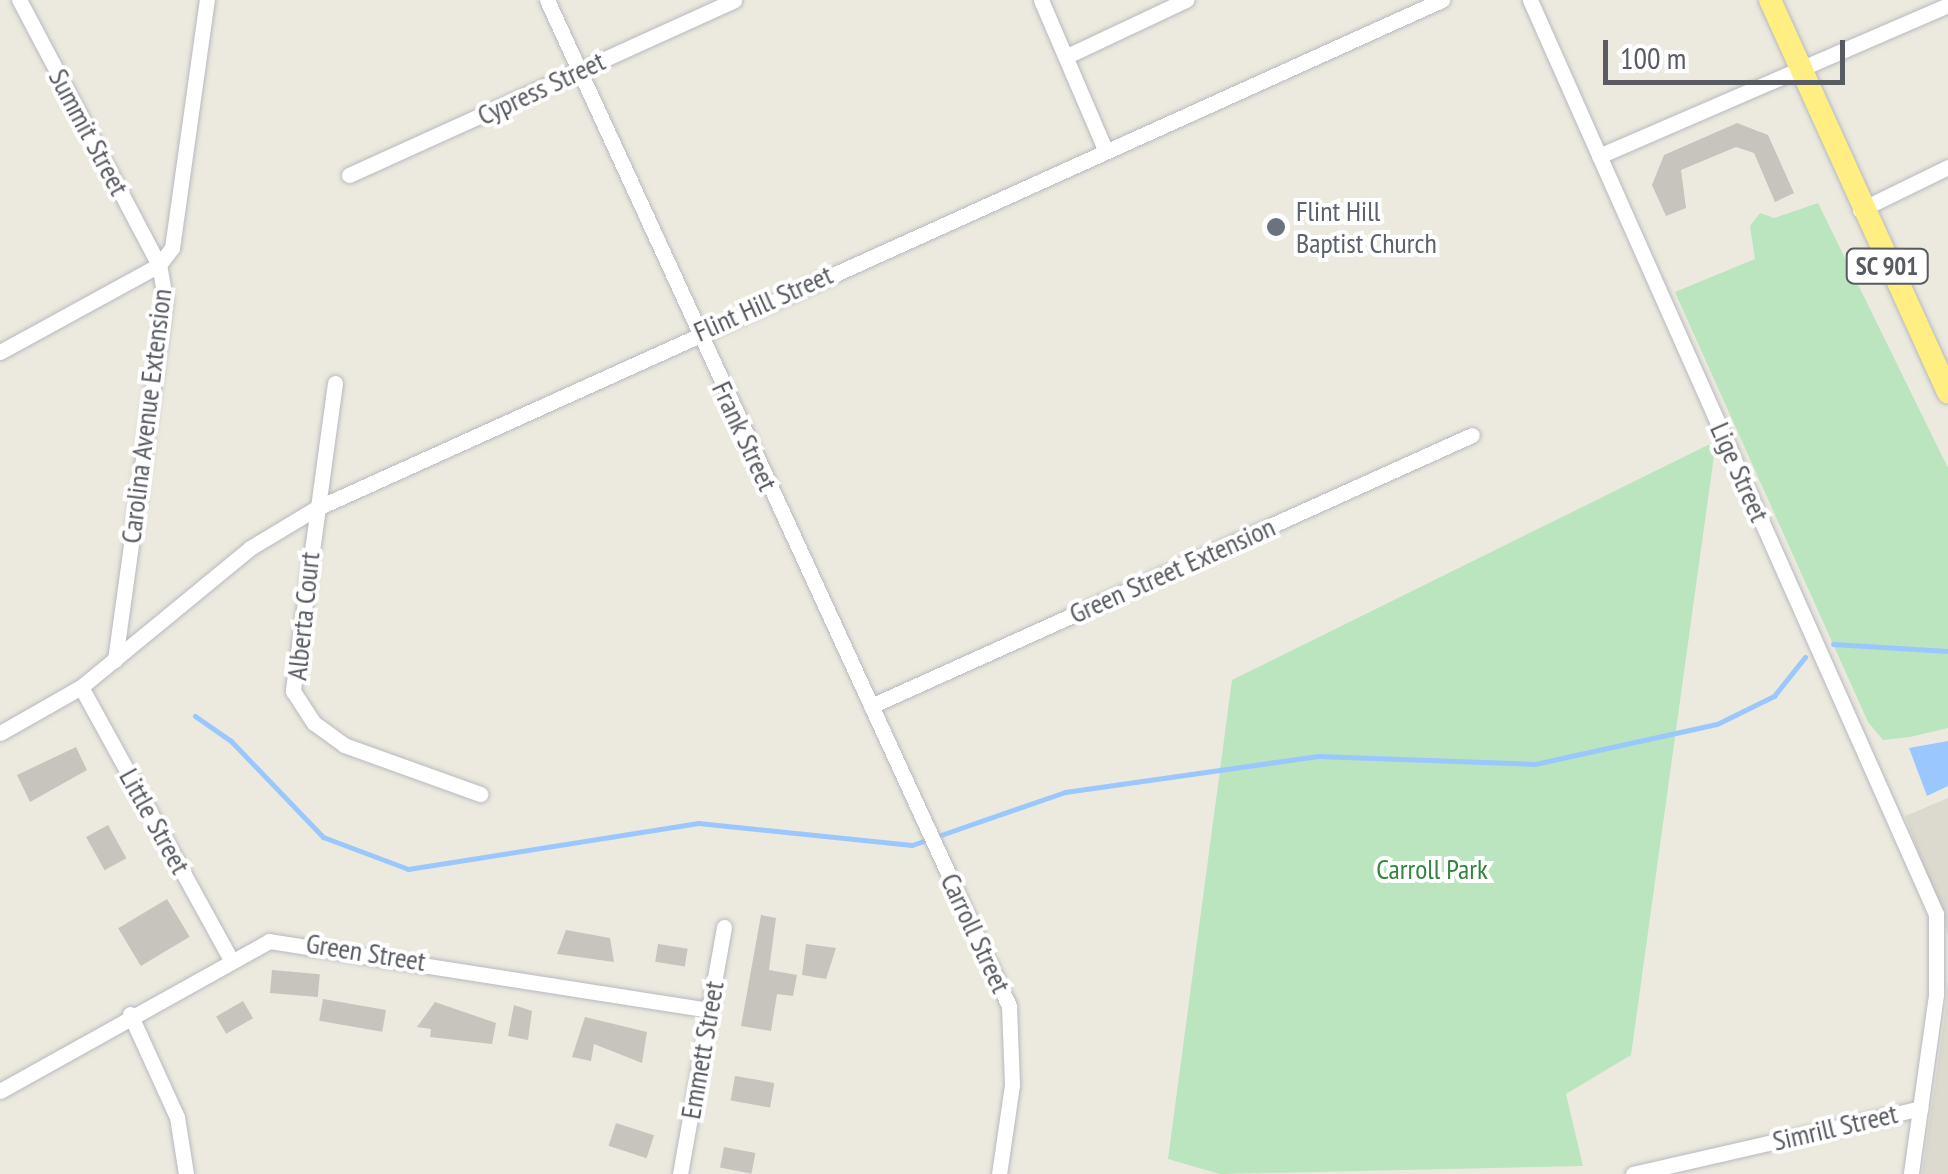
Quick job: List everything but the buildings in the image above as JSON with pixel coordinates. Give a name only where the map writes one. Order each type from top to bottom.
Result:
[{"type":"highway","name":"SC 901","points":[[1770,0],[1860,210],[1948,392]]},
{"type":"street","name":"Summit Street","points":[[18,0],[158,265]]},
{"type":"street","name":"Carolina Avenue Extension","points":[[116,660],[165,298],[158,265],[172,248],[208,0]]},
{"type":"street","name":"Frank Street","points":[[547,0],[871,706]]},
{"type":"street","name":"Cypress Street","points":[[349,175],[734,0]]},
{"type":"street","points":[[1041,0],[1105,148]]},
{"type":"street","points":[[1067,56],[1186,0]]},
{"type":"street","name":"Flint Hill Street","points":[[0,733],[81,686],[250,548],[314,509],[697,332],[1442,0]]},
{"type":"street","name":"Lige Street","points":[[1530,0],[1919,869],[1940,946],[1920,1108]]},
{"type":"street","points":[[1600,156],[1948,5]]},
{"type":"street","points":[[1860,210],[1948,167]]},
{"type":"street","points":[[0,352],[158,265]]},
{"type":"street","name":"Alberta Court","points":[[335,383],[314,509],[293,678],[303,711],[368,756],[480,794]]},
{"type":"street","name":"Green Street Extension","points":[[871,706],[1472,434]]},
{"type":"street","name":"Little Street","points":[[81,686],[229,956]]},
{"type":"street","name":"Carroll Street","points":[[871,706],[1011,1018],[998,1174]]},
{"type":"street","name":"Emmett Street","points":[[680,1174],[724,927]]},
{"type":"street","name":"Green Street","points":[[0,1091],[229,956],[300,940],[708,1010]]},
{"type":"street","points":[[130,1014],[177,1117],[186,1174]]},
{"type":"street","points":[[1911,1174],[1920,1108]]},
{"type":"street","name":"Simrill Street","points":[[1634,1174],[1920,1108]]},
{"type":"shaded area","points":[[1948,798],[1948,934],[1905,816]]},
{"type":"shaded area","points":[[1948,981],[1948,1174],[1922,1174],[1945,1014]]},
{"type":"green space","points":[[1818,203],[1948,468],[1948,728],[1910,737],[1883,740],[1868,722],[1675,292],[1755,259],[1750,226],[1760,213],[1774,218]]},
{"type":"green space","name":"Carroll Park","points":[[1716,441],[1631,1055],[1566,1094],[1583,1166],[1220,1174],[1168,1159],[1232,680]]},
{"type":"water","points":[[1948,741],[1948,786],[1927,796],[1909,748]]},
{"type":"waterway","points":[[1833,644],[1948,651]]},
{"type":"waterway","points":[[195,716],[231,741],[323,837],[408,869],[698,823],[912,845],[1065,792],[1318,756],[1535,764],[1717,724],[1774,696],[1805,657]]},
{"type":"place","name":"Flint Hill Baptist Church","points":[[1276,227]]}]
